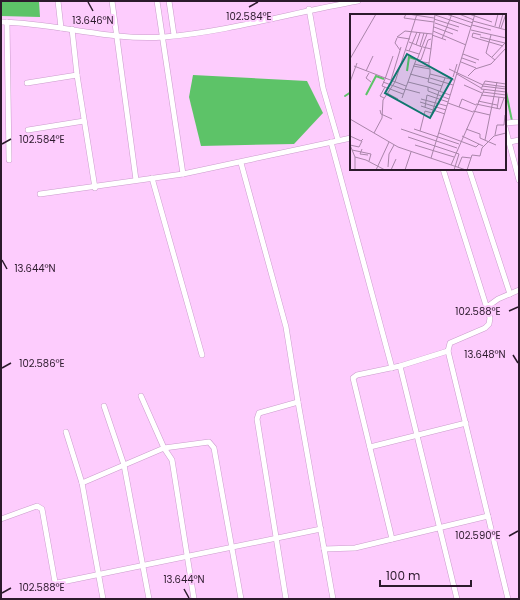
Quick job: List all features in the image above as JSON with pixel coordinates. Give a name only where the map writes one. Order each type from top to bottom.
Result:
[{"type":"street","points":[[58,1],[61,28]]},
{"type":"street","points":[[112,1],[136,180]]},
{"type":"street","points":[[157,1],[164,37],[183,174]]},
{"type":"street","points":[[169,1],[174,36]]},
{"type":"street","points":[[9,160],[4,22],[72,29],[118,37],[164,37],[215,30],[309,9],[358,1]]},
{"type":"street","points":[[309,9],[323,88],[338,140]]},
{"type":"street","points":[[72,29],[77,75],[95,188]]},
{"type":"street","points":[[27,82],[77,75]]},
{"type":"street","points":[[28,130],[84,121]]},
{"type":"street","points":[[506,123],[519,122]]},
{"type":"street","points":[[506,130],[519,180]]},
{"type":"street","points":[[40,194],[95,188],[136,180],[183,174],[241,163],[350,138]]},
{"type":"street","points":[[510,142],[519,140]]},
{"type":"street","points":[[331,142],[392,368]]},
{"type":"street","points":[[241,163],[286,327],[333,599]]},
{"type":"street","points":[[443,170],[488,307],[490,318],[489,324],[475,333],[450,343],[448,351],[508,599]]},
{"type":"street","points":[[469,170],[510,294]]},
{"type":"street","points":[[152,178],[202,355]]},
{"type":"street","points":[[488,307],[519,290]]},
{"type":"street","points":[[392,539],[353,378],[356,375],[400,366],[448,351]]},
{"type":"street","points":[[400,366],[457,599]]},
{"type":"street","points":[[141,396],[164,448],[172,460],[194,599]]},
{"type":"street","points":[[286,599],[257,419],[259,413],[298,402]]},
{"type":"street","points":[[104,406],[124,465],[149,599]]},
{"type":"street","points":[[370,447],[466,423]]},
{"type":"street","points":[[66,432],[82,483],[103,599]]},
{"type":"street","points":[[82,483],[164,448],[209,442],[212,443],[241,599]]},
{"type":"street","points":[[1,519],[37,506],[42,509],[55,582],[57,583],[321,529]]},
{"type":"street","points":[[324,549],[355,548],[488,516]]},
{"type":"shaded area","points":[[1,1],[39,1],[40,17],[1,16]]},
{"type":"shaded area","points":[[193,75],[307,81],[323,113],[294,144],[201,146],[189,97]]},
{"type":"waterway","points":[[506,92],[512,121]]},
{"type":"waterway","points":[[345,96],[350,93]]}]
